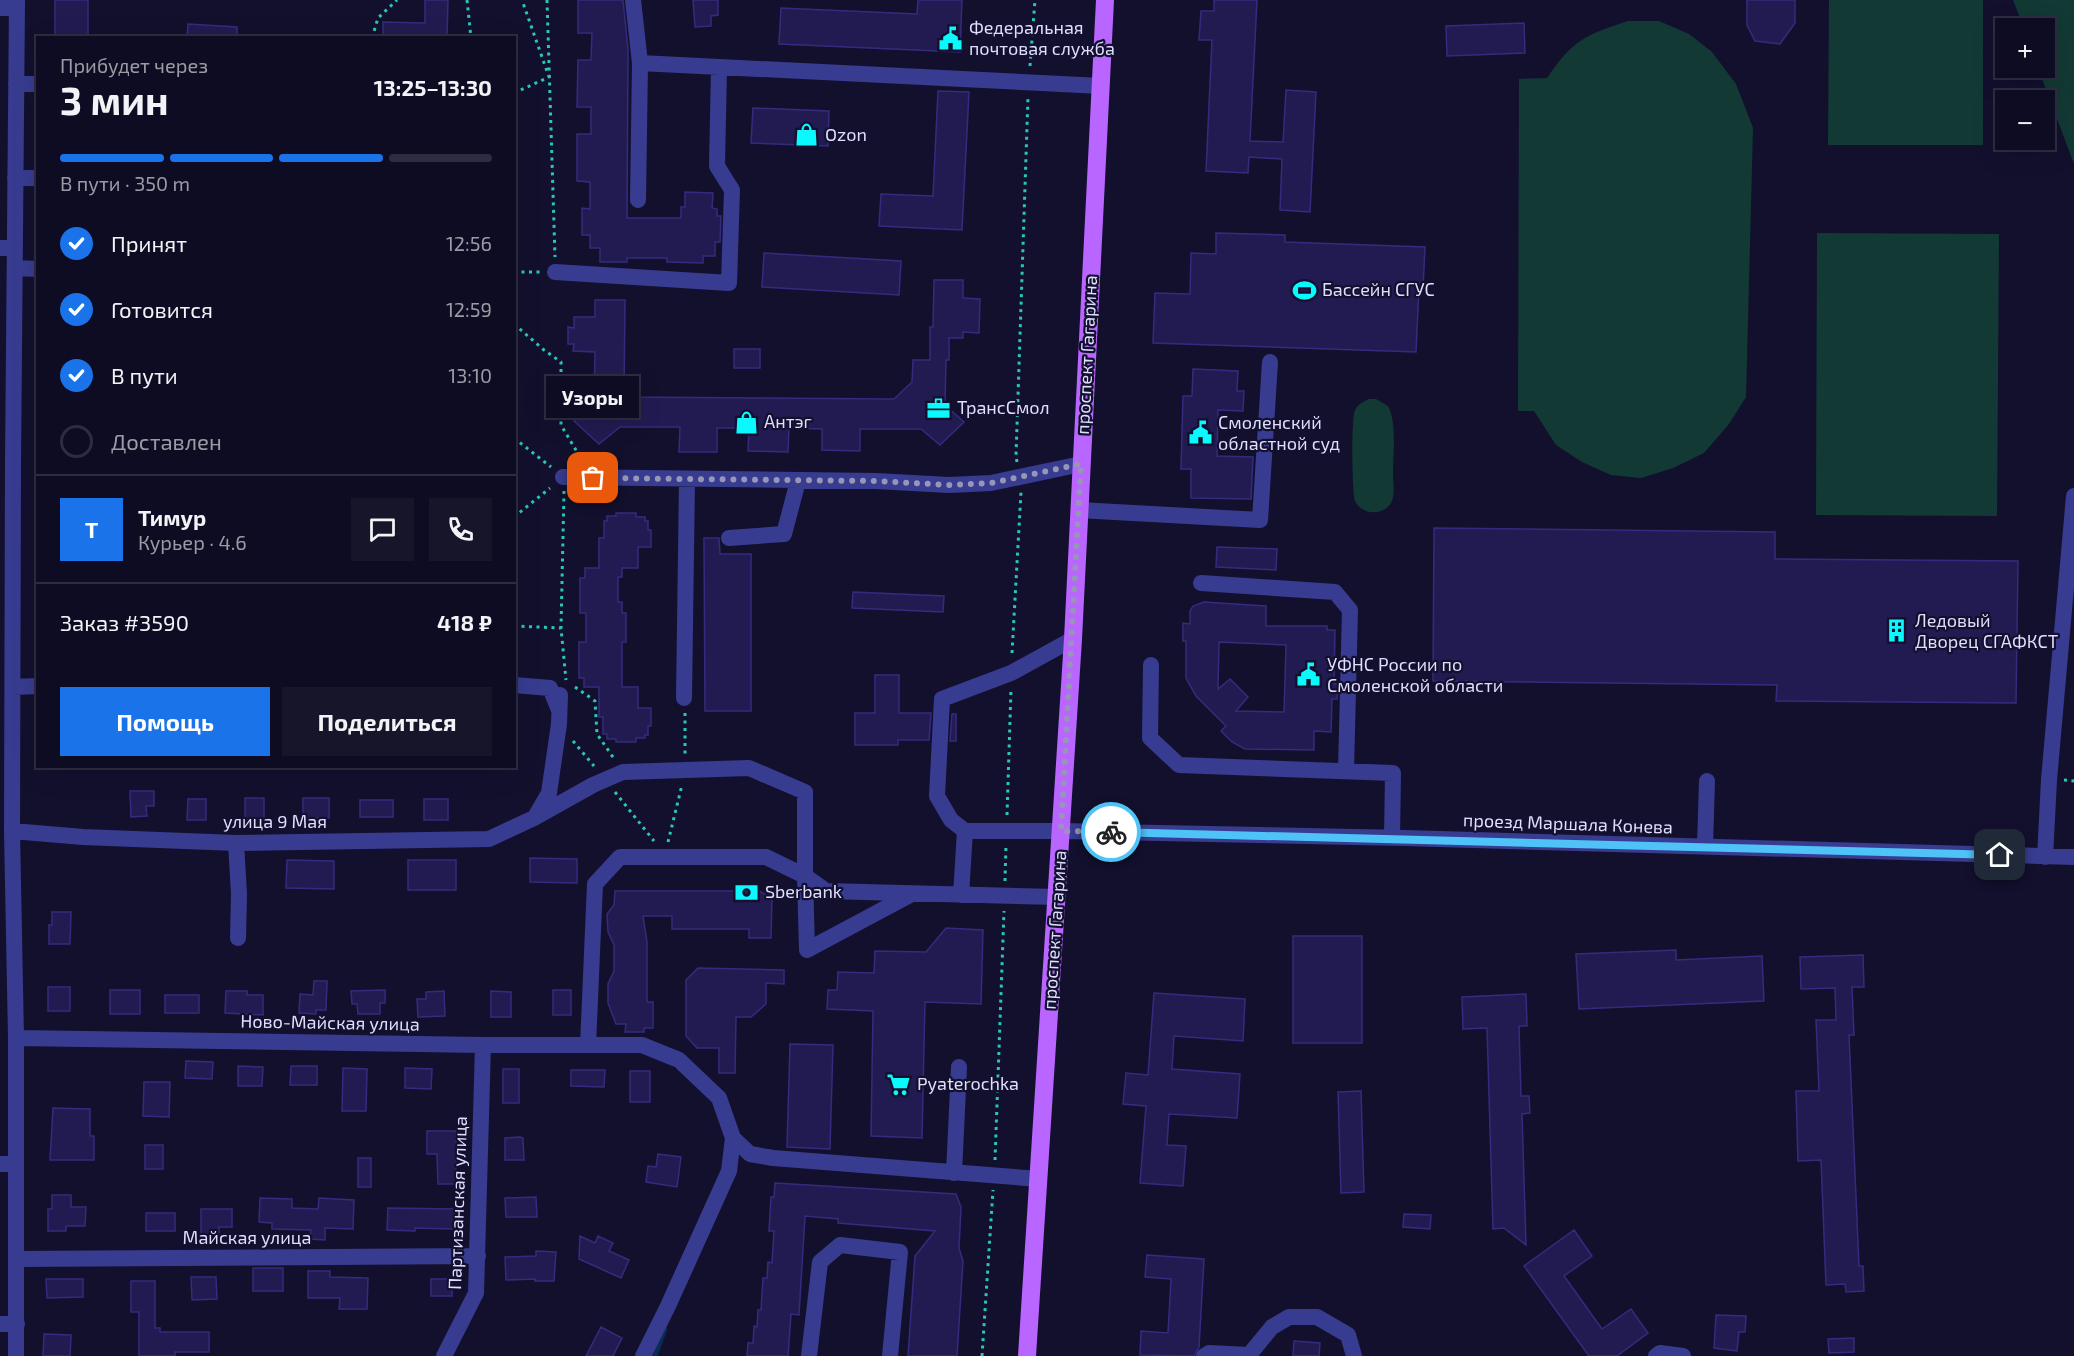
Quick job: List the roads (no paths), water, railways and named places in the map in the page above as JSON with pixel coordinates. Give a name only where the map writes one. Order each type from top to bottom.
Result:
[{"type":"main road","name":"проспект Гагарина","points":[[1027,1356],[1073,639],[1105,0]]},
{"type":"street","points":[[633,0],[640,63],[638,200]]},
{"type":"street","points":[[11,5],[16,84],[15,178],[8,248],[15,268],[8,299],[7,416],[13,464],[7,618],[13,687],[6,741],[12,831],[7,920],[16,1038],[8,1164],[16,1259],[8,1324],[16,1356]]},
{"type":"street","points":[[640,63],[1101,86]]},
{"type":"street","points":[[555,272],[729,283],[732,190],[717,166],[719,67]]},
{"type":"street","points":[[16,84],[36,84]]},
{"type":"street","points":[[15,178],[36,178]]},
{"type":"street","points":[[15,268],[36,269]]},
{"type":"street","points":[[1079,510],[1260,520],[1270,362]]},
{"type":"street","points":[[0,478],[13,464]]},
{"type":"street","points":[[563,477],[876,481],[949,485],[991,483],[1081,464]]},
{"type":"street","points":[[684,698],[687,480]]},
{"type":"street","points":[[729,538],[784,534],[798,481]]},
{"type":"street","points":[[2045,857],[2049,780],[2074,496]]},
{"type":"street","points":[[1201,582],[1335,592],[1350,610],[1346,771]]},
{"type":"street","points":[[961,895],[965,831],[951,819],[937,796],[942,699],[1011,673],[1073,639]]},
{"type":"street","points":[[1151,665],[1150,738],[1179,765],[1393,773],[1392,838]]},
{"type":"street","points":[[516,685],[550,687],[561,702],[549,793],[534,818]]},
{"type":"street","points":[[13,687],[36,686]]},
{"type":"street","name":"улица 9 Мая","points":[[12,831],[83,837],[236,843],[489,839],[623,772],[749,768],[805,792],[805,876]]},
{"type":"street","points":[[1705,847],[1707,781]]},
{"type":"street","name":"проезд Маршала Конева","points":[[965,831],[1392,838],[2074,857]]},
{"type":"street","points":[[236,843],[239,894],[238,938]]},
{"type":"street","points":[[588,1045],[595,884],[620,857],[766,857],[805,876],[826,891],[1057,897]]},
{"type":"street","points":[[805,876],[807,950],[912,894]]},
{"type":"street","name":"Ново-Майская улица","points":[[16,1038],[642,1045],[679,1060],[719,1098],[733,1138]]},
{"type":"street","name":"Партизанская улица","points":[[444,1356],[476,1293],[483,1045]]},
{"type":"street","points":[[954,1173],[958,1067]]},
{"type":"street","points":[[733,1138],[750,1154],[773,1158],[1039,1179]]},
{"type":"street","points":[[643,1356],[729,1170],[733,1138]]},
{"type":"street","points":[[809,1356],[820,1262],[840,1245],[900,1252],[890,1356]]},
{"type":"street","name":"Майская улица","points":[[16,1259],[478,1256]]},
{"type":"street","points":[[1204,1356],[1209,1353],[1249,1355],[1272,1327],[1289,1317],[1317,1317],[1348,1335],[1354,1356]]},
{"type":"street","points":[[1656,1356],[1660,1353],[1683,1356]]},
{"type":"waterway","points":[[655,1356],[665,1329]]},
{"type":"place","name":"Федеральная почтовая служба","points":[[951,38]]},
{"type":"place","name":"Ozon","points":[[807,135]]},
{"type":"place","name":"Бассейн СГУС","points":[[1304,290]]},
{"type":"place","name":"ТрансСмол","points":[[939,408]]},
{"type":"place","name":"Антэг","points":[[746,422]]},
{"type":"place","name":"Смоленский областной суд","points":[[1200,433]]},
{"type":"place","name":"Узоры","points":[[593,478]]},
{"type":"place","name":"Ледовый Дворец СГАФКСТ","points":[[1897,631]]},
{"type":"place","name":"УФНС России по Смоленской области","points":[[1309,675]]},
{"type":"place","name":"Sberbank","points":[[747,892]]},
{"type":"place","name":"Pyaterochka","points":[[899,1084]]}]
